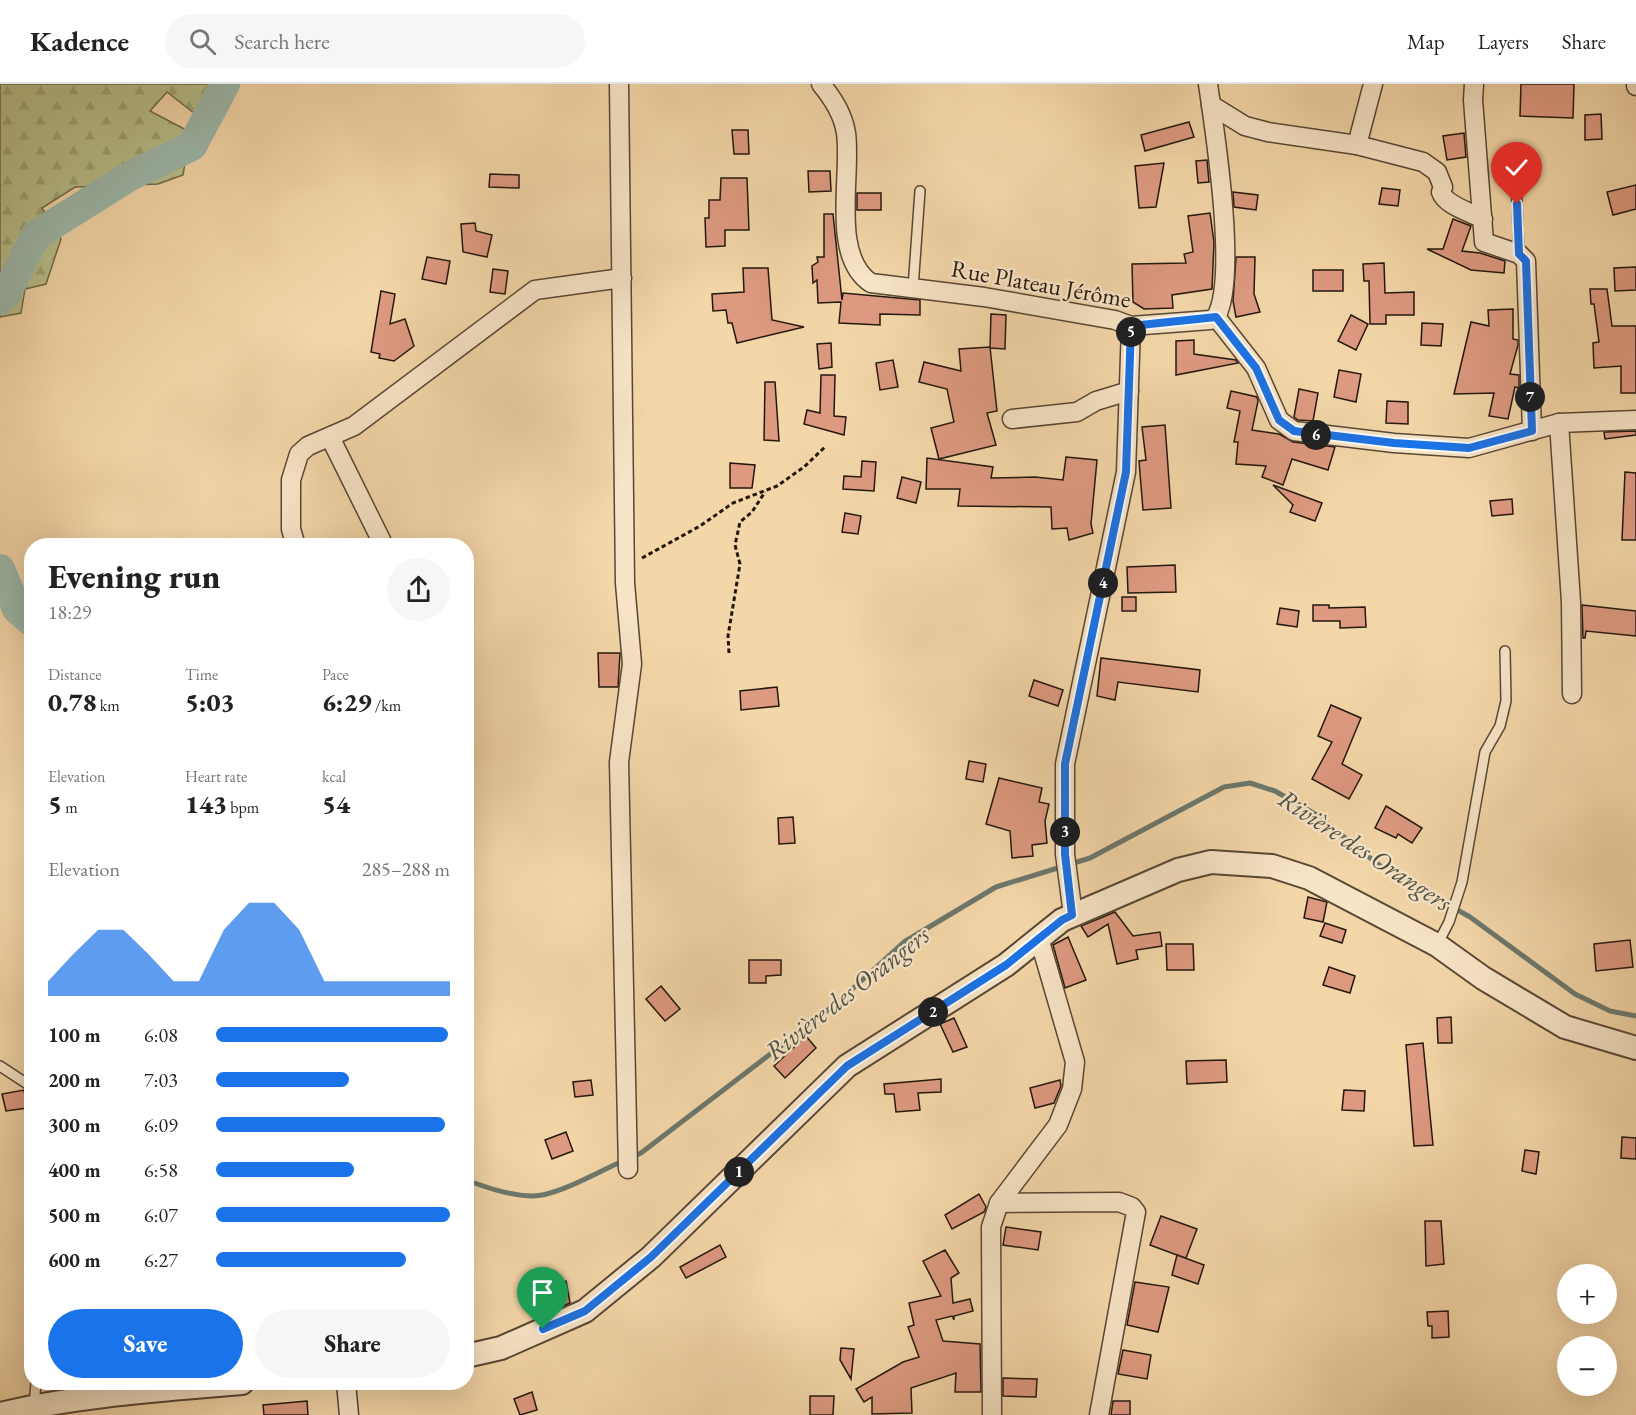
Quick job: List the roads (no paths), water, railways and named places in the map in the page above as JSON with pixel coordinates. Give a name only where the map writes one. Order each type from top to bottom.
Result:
[{"type":"street","points":[[619,84],[626,583],[632,664],[620,762],[628,1169]]},
{"type":"street","name":"Rue Plateau Jérôme","points":[[821,84],[842,115],[846,134],[845,202],[851,260],[862,277],[871,283],[1104,318],[1131,326],[1216,317]]},
{"type":"street","points":[[1208,84],[1225,232],[1223,302],[1216,317],[1256,368],[1279,420],[1294,431],[1394,443],[1469,448],[1559,423],[1636,420]]},
{"type":"street","points":[[1357,145],[1373,84]]},
{"type":"street","points":[[1474,84],[1473,100],[1484,242],[1519,254],[1526,261],[1532,431]]},
{"type":"street","points":[[1211,105],[1245,126],[1268,132],[1357,145],[1429,166],[1442,180],[1441,192],[1448,203],[1464,208],[1483,219]]},
{"type":"street","points":[[295,538],[290,504],[294,465],[308,446],[354,426],[535,290],[622,278]]},
{"type":"street","points":[[1072,915],[1065,854],[1065,764],[1126,472],[1131,326]]},
{"type":"street","points":[[1012,419],[1077,412],[1096,402],[1130,391]]},
{"type":"street","points":[[1559,423],[1571,602],[1572,694]]},
{"type":"street","points":[[330,436],[380,538]]},
{"type":"street","points":[[474,1354],[501,1348],[585,1311],[651,1257],[847,1066],[1006,965],[1072,915],[1178,870],[1211,862],[1240,862],[1272,866],[1309,878],[1437,945],[1482,978],[1565,1027],[1636,1048]]},
{"type":"street","points":[[992,1415],[991,1227],[999,1203],[1058,1125],[1072,1089],[1075,1062],[1039,938]]},
{"type":"street","points":[[999,1203],[1119,1202],[1132,1207],[1136,1212],[1100,1415]]},
{"type":"street","points":[[0,1414],[34,1406],[154,1390]]},
{"type":"street","points":[[347,1390],[349,1415]]},
{"type":"lane","points":[[1515,153],[1519,254]]},
{"type":"lane","points":[[913,288],[920,191]]},
{"type":"lane","points":[[1437,945],[1449,922],[1462,882],[1485,752],[1500,726],[1506,701],[1505,651]]},
{"type":"lane","points":[[0,1066],[24,1082]]},
{"type":"lane","points":[[34,1406],[35,1390]]},
{"type":"waterway","name":"Rivière des Orangers","points":[[0,300],[6,294],[36,235],[130,176],[192,146],[225,84]]},
{"type":"waterway","name":"Rivière des Orangers","points":[[0,569],[17,609],[24,615]]},
{"type":"waterway","name":"Rivière des Orangers","points":[[632,1157],[641,1153],[837,1003],[904,942],[996,887],[1090,858],[1224,787],[1250,783],[1275,791],[1315,814],[1383,868],[1470,917],[1575,994],[1610,1011],[1636,1016]]},
{"type":"waterway","name":"Rivière des Orangers","points":[[474,1183],[506,1193],[541,1195],[565,1188],[623,1161]]}]
